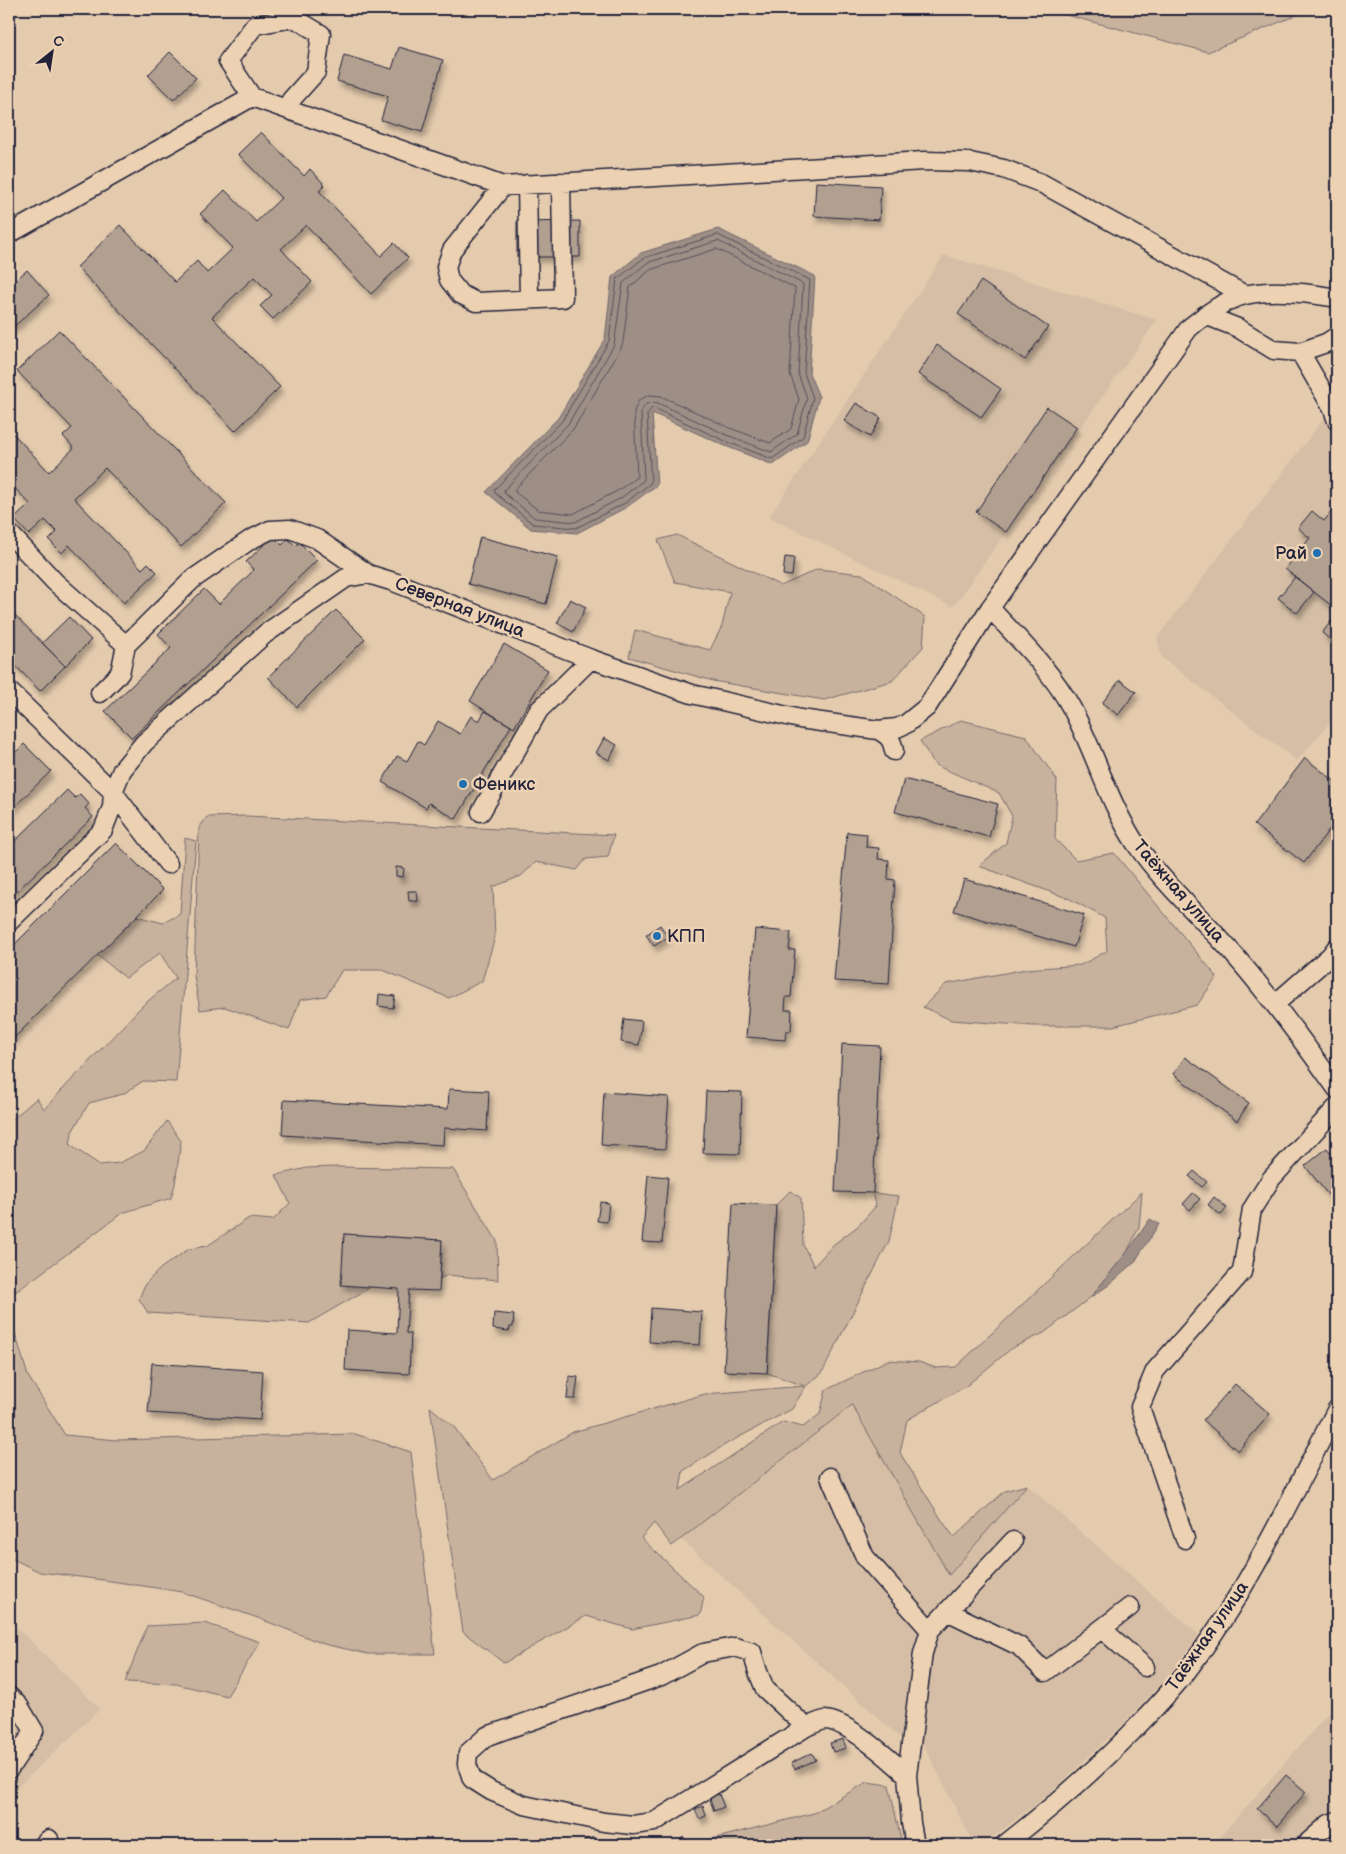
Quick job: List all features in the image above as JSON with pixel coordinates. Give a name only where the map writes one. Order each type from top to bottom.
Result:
[{"type":"street","points":[[287,109],[291,100],[316,72],[321,34],[294,18],[255,25],[228,61],[252,97],[502,186],[924,161],[970,162],[1004,169],[1041,183],[1245,295],[1283,292],[1337,298]]},
{"type":"street","points":[[9,234],[252,97]]},
{"type":"street","points":[[502,186],[452,250],[446,267],[449,280],[460,294],[476,302],[563,298],[560,182]]},
{"type":"street","points":[[528,184],[529,299]]},
{"type":"street","name":"Северная улица","points":[[126,645],[193,579],[250,540],[270,530],[290,529],[317,539],[368,574],[412,589],[591,660],[692,694],[800,719],[878,730],[897,728],[906,724],[927,707],[990,608],[1189,328],[1205,315],[1245,295]]},
{"type":"street","points":[[1205,315],[1238,328],[1274,350],[1300,352],[1326,343],[1337,336]]},
{"type":"street","points":[[1300,352],[1333,409],[1337,420]]},
{"type":"street","points":[[9,533],[55,582],[126,645],[120,673],[100,693]]},
{"type":"street","points":[[9,922],[104,830],[122,770],[144,743],[265,634],[346,578],[368,574]]},
{"type":"street","name":"Таёжная улица","points":[[990,608],[1054,680],[1071,706],[1106,784],[1136,844],[1160,874],[1234,955],[1275,1004],[1337,1089]]},
{"type":"street","points":[[481,812],[539,710],[591,660]]},
{"type":"street","points":[[9,691],[114,792],[168,864]]},
{"type":"street","points":[[878,730],[888,735],[892,741],[894,751]]},
{"type":"street","points":[[1275,1004],[1330,956],[1337,947]]},
{"type":"street","points":[[1185,1539],[1140,1407],[1155,1371],[1242,1272],[1252,1209],[1271,1179],[1337,1107]]},
{"type":"street","name":"Таёжная улица","points":[[1004,1845],[1049,1811],[1077,1786],[1154,1709],[1186,1672],[1216,1630],[1267,1545],[1337,1408]]},
{"type":"street","points":[[830,1477],[865,1556],[930,1630]]},
{"type":"street","points":[[915,1845],[911,1824],[907,1775],[923,1654],[930,1630],[1013,1541]]},
{"type":"street","points":[[947,1611],[1019,1646],[1045,1672],[1130,1607]]},
{"type":"street","points":[[1102,1629],[1146,1667]]},
{"type":"street","points":[[806,1727],[765,1689],[752,1652],[735,1647],[703,1653],[661,1676],[486,1736],[468,1753],[467,1764],[472,1779],[492,1791],[524,1805],[604,1822],[633,1825],[654,1822],[806,1727],[825,1720],[861,1737],[907,1775]]},
{"type":"street","points":[[9,1696],[19,1706],[34,1731],[9,1769]]},
{"type":"street","points":[[1305,1845],[1329,1824],[1337,1821]]},
{"type":"shaded area","points":[[1043,9],[1311,9],[1208,52]]},
{"type":"shaded area","points":[[944,255],[1157,320],[953,607],[769,517]]},
{"type":"shaded area","points":[[1327,414],[1337,422],[1337,714],[1297,761],[1162,658],[1157,638]]},
{"type":"shaded area","points":[[677,535],[781,586],[818,569],[862,574],[925,617],[923,647],[892,681],[824,700],[713,681],[629,657],[635,630],[710,650],[722,626],[730,592],[675,582],[658,540]]},
{"type":"shaded area","points":[[961,720],[1026,736],[1057,780],[1055,839],[1076,860],[1114,853],[1217,977],[1197,1005],[1113,1026],[1034,1026],[951,1020],[923,1007],[946,984],[1026,969],[1081,965],[1107,951],[1105,918],[1070,899],[979,866],[1006,843],[1012,816],[999,793],[935,765],[920,741]]},
{"type":"shaded area","points":[[247,816],[614,835],[608,857],[586,859],[577,870],[536,862],[521,876],[493,887],[495,937],[482,981],[449,998],[383,970],[342,970],[326,996],[300,1000],[289,1030],[225,1007],[200,1010],[194,976],[199,828],[207,817]]},
{"type":"shaded area","points":[[185,838],[196,841],[176,1082],[143,1081],[123,1094],[89,1103],[72,1132],[70,1145],[100,1165],[119,1163],[144,1151],[167,1121],[181,1141],[175,1184],[171,1198],[122,1213],[9,1297],[9,1122],[37,1098],[44,1109],[142,1006],[176,978],[160,953],[126,978],[97,955],[137,916],[163,923],[180,914]]},
{"type":"shaded area","points":[[307,1168],[453,1169],[497,1241],[498,1280],[447,1275],[440,1279],[442,1240],[344,1234],[371,1287],[309,1323],[148,1313],[139,1299],[145,1284],[161,1268],[189,1249],[207,1246],[249,1218],[273,1220],[290,1203],[276,1175]]},
{"type":"shaded area","points":[[790,1191],[801,1198],[803,1245],[814,1266],[834,1244],[858,1226],[876,1206],[873,1193],[899,1196],[889,1241],[822,1373],[806,1386],[792,1409],[728,1443],[683,1471],[680,1490],[783,1422],[803,1427],[820,1414],[826,1390],[888,1360],[919,1362],[936,1368],[956,1367],[1142,1192],[1139,1227],[1127,1252],[1091,1297],[1044,1333],[1012,1348],[966,1386],[907,1420],[900,1453],[954,1537],[1005,1491],[1027,1485],[949,1575],[852,1405],[672,1546],[654,1523],[641,1538],[704,1597],[700,1615],[632,1629],[586,1616],[504,1663],[463,1632],[430,1407],[454,1427],[493,1480],[573,1432],[705,1394],[805,1386],[767,1373],[776,1205]]},
{"type":"shaded area","points":[[9,1313],[28,1376],[65,1435],[116,1440],[355,1434],[411,1452],[435,1654],[368,1654],[324,1644],[258,1618],[182,1592],[40,1572],[9,1557]]},
{"type":"shaded area","points":[[853,1405],[949,1575],[1027,1485],[1199,1635],[1167,1677],[1119,1728],[1051,1792],[983,1845],[974,1845],[920,1738],[898,1736],[681,1539]]},
{"type":"shaded area","points":[[12,1623],[100,1709],[9,1795],[9,1626]]},
{"type":"shaded area","points":[[205,1623],[260,1642],[227,1696],[176,1684],[125,1682],[147,1626]]},
{"type":"shaded area","points":[[1337,1703],[1337,1845],[1213,1845]]},
{"type":"shaded area","points":[[867,1782],[889,1785],[902,1845],[689,1845],[814,1813]]},
{"type":"shaded area","points":[[547,1838],[555,1845],[514,1845],[517,1840]]},
{"type":"water","points":[[718,229],[815,276],[809,373],[819,397],[807,441],[773,465],[652,413],[657,485],[627,507],[577,533],[531,529],[486,492],[558,418],[605,339],[612,277],[641,253]]},
{"type":"water","points":[[1150,1219],[1159,1224],[1134,1263],[1109,1285],[1091,1297],[1127,1252]]},
{"type":"building","points":[[399,47],[443,60],[422,132],[381,120],[388,96],[337,81],[344,55],[392,69]]},
{"type":"building","points":[[170,52],[196,78],[173,100],[148,75]]},
{"type":"building","points":[[261,132],[304,176],[310,169],[325,185],[319,191],[381,256],[394,243],[408,258],[371,294],[306,225],[281,249],[312,282],[273,319],[260,306],[272,295],[254,277],[212,317],[280,387],[235,431],[77,267],[120,225],[175,282],[197,261],[207,273],[233,248],[200,214],[225,190],[256,222],[281,198],[238,154]]},
{"type":"building","points":[[816,182],[881,186],[879,220],[814,216]]},
{"type":"building","points":[[580,221],[580,257],[517,257],[517,222]]},
{"type":"building","points":[[27,270],[49,295],[9,331],[9,286]]},
{"type":"building","points":[[981,281],[1048,327],[1025,360],[958,314]]},
{"type":"building","points":[[59,330],[226,503],[181,547],[105,468],[74,498],[142,569],[148,563],[157,572],[124,603],[69,545],[62,553],[49,540],[57,532],[45,520],[29,535],[14,519],[30,504],[9,482],[9,429],[49,472],[74,448],[63,436],[72,428],[17,371]]},
{"type":"building","points":[[937,345],[1001,389],[981,417],[918,374]]},
{"type":"building","points":[[856,403],[881,418],[870,437],[844,421]]},
{"type":"building","points":[[1047,407],[1077,427],[1006,532],[976,512]]},
{"type":"building","name":"Рай","points":[[1337,505],[1337,610],[1285,569],[1310,538],[1298,528],[1312,511],[1324,521]]},
{"type":"building","points":[[273,536],[282,545],[288,539],[296,546],[299,542],[317,560],[132,738],[105,711],[171,648],[158,634],[204,589],[219,604],[254,570],[246,562]]},
{"type":"building","points":[[480,537],[558,557],[546,604],[468,584]]},
{"type":"building","points":[[785,557],[794,558],[792,576],[783,575]]},
{"type":"building","points":[[1295,577],[1314,592],[1297,613],[1278,598]]},
{"type":"building","points":[[570,599],[586,607],[573,632],[557,623]]},
{"type":"building","points":[[9,609],[65,666],[40,691],[9,659]]},
{"type":"building","points":[[336,610],[365,639],[297,707],[268,677]]},
{"type":"building","points":[[1337,614],[1337,645],[1322,633]]},
{"type":"building","points":[[69,617],[91,640],[65,666],[42,643]]},
{"type":"building","points":[[504,644],[548,670],[514,728],[470,701]]},
{"type":"building","points":[[1120,680],[1136,692],[1118,715],[1102,703]]},
{"type":"building","points":[[485,711],[511,726],[456,819],[429,803],[426,808],[382,782],[397,756],[407,761],[418,741],[424,745],[438,721],[460,734],[471,716],[479,721]]},
{"type":"building","points":[[604,738],[617,745],[609,760],[596,753]]},
{"type":"building","points":[[24,744],[51,771],[9,812],[9,759]]},
{"type":"building","points":[[1305,758],[1337,783],[1337,819],[1304,863],[1254,825]]},
{"type":"building","points":[[904,779],[998,804],[989,837],[895,812]]},
{"type":"building","points":[[67,790],[75,798],[80,794],[89,804],[85,808],[93,817],[9,899],[9,847]]},
{"type":"building","points":[[847,832],[867,834],[866,847],[879,848],[878,859],[889,860],[888,879],[895,880],[889,984],[834,981]]},
{"type":"building","points":[[116,843],[163,890],[9,1043],[9,950]]},
{"type":"building","points":[[396,867],[404,868],[403,877],[396,876]]},
{"type":"building","points":[[964,879],[1084,915],[1074,947],[954,911]]},
{"type":"building","points":[[408,891],[417,891],[418,901],[409,901]]},
{"type":"building","name":"КПП","points":[[660,925],[668,937],[654,946],[646,935]]},
{"type":"building","points":[[755,929],[791,932],[789,950],[795,950],[791,997],[786,997],[785,1010],[792,1010],[791,1031],[786,1031],[785,1040],[746,1037]]},
{"type":"building","points":[[379,994],[395,996],[393,1008],[378,1006]]},
{"type":"building","points":[[624,1019],[642,1021],[639,1045],[621,1042]]},
{"type":"building","points":[[842,1044],[880,1046],[873,1193],[835,1192]]},
{"type":"building","points":[[1185,1057],[1249,1103],[1237,1121],[1173,1074]]},
{"type":"building","points":[[449,1089],[489,1091],[487,1131],[444,1128],[443,1145],[282,1135],[284,1100],[448,1109]]},
{"type":"building","points":[[706,1091],[742,1092],[740,1154],[703,1153]]},
{"type":"building","points":[[604,1092],[669,1097],[665,1149],[601,1145]]},
{"type":"building","points":[[1327,1148],[1337,1161],[1337,1206],[1305,1166]]},
{"type":"building","points":[[1194,1171],[1207,1182],[1202,1187],[1189,1176]]},
{"type":"building","points":[[648,1175],[668,1177],[662,1243],[642,1242]]},
{"type":"building","points":[[1193,1193],[1200,1199],[1190,1210],[1183,1204]]},
{"type":"building","points":[[1214,1197],[1227,1208],[1221,1215],[1208,1205]]},
{"type":"building","points":[[600,1202],[609,1203],[607,1222],[597,1221]]},
{"type":"building","points":[[733,1203],[776,1205],[767,1373],[724,1371]]},
{"type":"building","points":[[344,1234],[442,1240],[439,1291],[409,1290],[406,1333],[411,1334],[409,1374],[345,1370],[347,1330],[397,1333],[399,1289],[341,1285]]},
{"type":"building","points":[[651,1308],[702,1312],[700,1345],[649,1342]]},
{"type":"building","points":[[494,1313],[514,1315],[513,1327],[510,1327],[509,1331],[493,1329]]},
{"type":"building","points":[[152,1363],[263,1371],[260,1420],[148,1413]]},
{"type":"building","points":[[569,1376],[578,1377],[575,1399],[567,1399]]},
{"type":"building","points":[[1235,1384],[1270,1414],[1238,1451],[1203,1420]]},
{"type":"building","points":[[843,1739],[846,1748],[833,1752],[830,1743]]},
{"type":"building","points":[[812,1753],[816,1760],[795,1769],[791,1763]]},
{"type":"building","points":[[1286,1775],[1306,1792],[1277,1826],[1257,1809]]},
{"type":"building","points":[[719,1794],[724,1807],[714,1811],[709,1797]]},
{"type":"building","points":[[703,1806],[706,1816],[699,1819],[695,1809]]},
{"type":"building","points":[[595,1837],[597,1845],[585,1845],[584,1840]]},
{"type":"building","points":[[683,1837],[692,1845],[676,1845]]},
{"type":"place","name":"Рай","points":[[1317,553]]},
{"type":"place","name":"Феникс","points":[[463,784]]},
{"type":"place","name":"КПП","points":[[657,936]]}]
